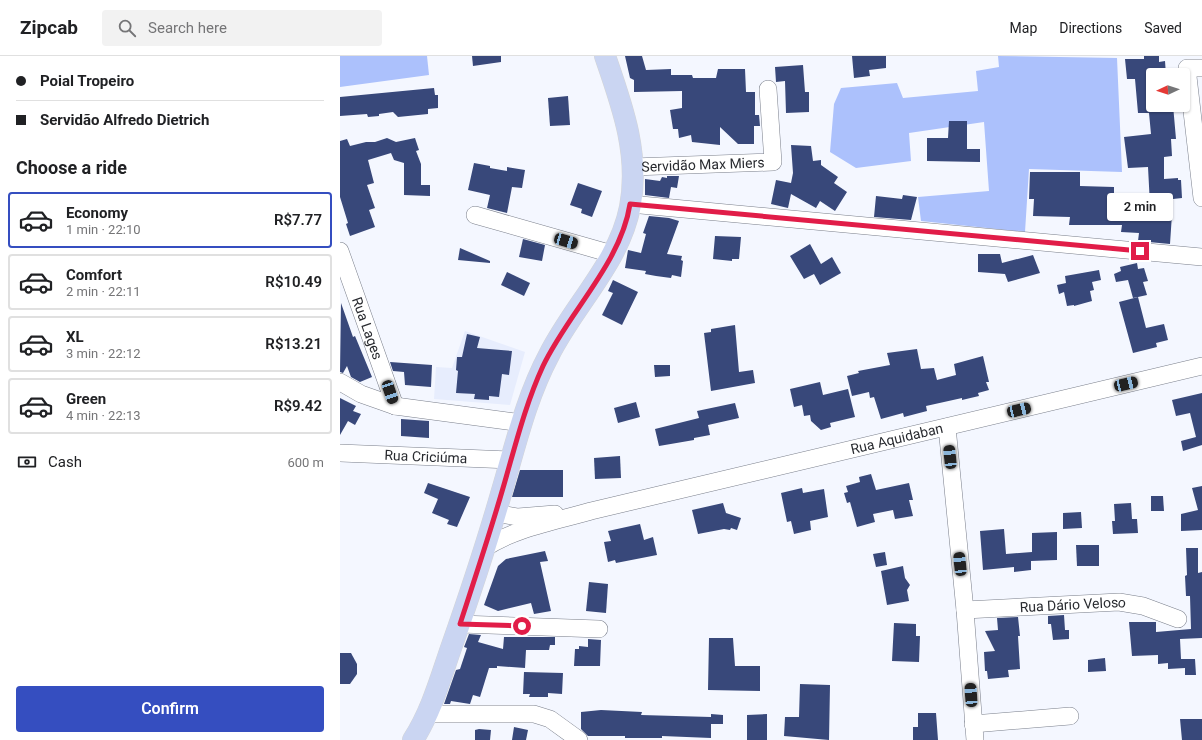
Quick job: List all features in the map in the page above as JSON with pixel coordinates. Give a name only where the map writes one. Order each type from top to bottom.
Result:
[{"type":"main road","points":[[413,740],[427,714],[460,624],[496,513],[522,423],[537,382],[550,353],[612,254],[626,224],[630,204],[633,167],[627,122],[605,56]]},
{"type":"street","points":[[1195,68],[1202,198]]},
{"type":"street","name":"Servidão Max Miers","points":[[633,167],[773,162],[768,89]]},
{"type":"street","points":[[630,204],[1202,257]]},
{"type":"street","points":[[475,214],[612,254]]},
{"type":"street","name":"Rua Lages","points":[[340,251],[395,406]]},
{"type":"street","name":"Rua Aquidaban","points":[[485,548],[497,540],[511,534],[591,511],[1202,366]]},
{"type":"street","points":[[340,382],[360,394],[395,406],[522,423]]},
{"type":"street","points":[[947,427],[965,610],[974,732],[1070,716]]},
{"type":"street","name":"Rua Criciúma","points":[[340,453],[511,460]]},
{"type":"street","name":"Rua Aquidaban","points":[[496,513],[518,517],[591,511]]},
{"type":"street","name":"Rua Dário Veloso","points":[[965,610],[1119,602],[1143,606],[1178,618]]},
{"type":"street","points":[[460,624],[599,629]]},
{"type":"street","points":[[427,714],[534,714],[550,719],[579,740]]},
{"type":"shaded area","points":[[340,56],[427,56],[429,75],[340,87]]},
{"type":"shaded area","points":[[998,56],[1117,58],[1122,172],[1029,169],[1025,232],[921,221],[918,197],[989,191],[984,122],[909,133],[911,161],[856,168],[830,152],[834,104],[841,88],[897,83],[903,98],[978,91],[976,71],[999,67]]},
{"type":"shaded area","points":[[465,331],[525,352],[510,405],[434,399],[436,367],[452,368]]},
{"type":"building","points":[[472,56],[501,56],[501,62],[473,66]]},
{"type":"building","points":[[625,56],[642,56],[646,70],[671,69],[671,75],[692,75],[693,78],[716,78],[718,69],[745,69],[746,92],[755,92],[755,115],[759,115],[760,126],[754,126],[754,144],[738,144],[720,127],[720,145],[692,142],[691,135],[679,138],[678,129],[673,129],[670,110],[682,108],[682,91],[634,92],[634,80],[630,78]]},
{"type":"building","points":[[852,56],[886,56],[886,68],[869,70],[870,76],[854,78]]},
{"type":"building","points":[[1144,56],[1159,56],[1159,62],[1165,61],[1166,68],[1146,68],[1146,112],[1174,112],[1176,139],[1171,139],[1172,156],[1164,157],[1164,179],[1178,178],[1178,180],[1181,180],[1182,198],[1173,199],[1170,244],[1138,241],[1139,233],[1121,232],[1122,225],[1069,225],[1070,217],[1033,216],[1034,199],[1029,199],[1030,172],[1080,172],[1080,186],[1114,187],[1114,214],[1141,215],[1140,205],[1150,205],[1148,167],[1128,168],[1124,137],[1151,134],[1149,113],[1138,113],[1135,79],[1127,79],[1125,59],[1144,59]]},
{"type":"building","points":[[803,65],[805,92],[809,92],[809,112],[786,113],[785,81],[776,82],[775,67]]},
{"type":"building","points":[[434,88],[435,95],[438,95],[438,108],[428,109],[428,114],[398,117],[393,112],[368,117],[367,114],[340,116],[340,97]]},
{"type":"building","points":[[568,96],[570,125],[550,126],[548,98]]},
{"type":"building","points":[[949,121],[967,121],[967,149],[980,149],[980,162],[927,161],[927,138],[948,138]]},
{"type":"building","points":[[387,138],[396,142],[415,138],[419,150],[416,151],[421,164],[421,185],[430,185],[430,196],[404,195],[404,163],[394,160],[391,153],[368,160],[374,183],[367,185],[375,208],[369,210],[375,227],[350,236],[346,224],[348,223],[340,197],[340,141],[347,139],[350,146],[366,142],[375,142]]},
{"type":"building","points":[[791,145],[811,146],[813,161],[821,160],[821,165],[838,177],[834,183],[847,192],[835,211],[820,201],[816,208],[791,194],[788,208],[771,204],[776,180],[791,183],[793,173]]},
{"type":"building","points":[[474,163],[507,171],[507,167],[525,170],[522,188],[512,187],[507,213],[487,208],[490,195],[468,190]]},
{"type":"building","points":[[667,176],[679,176],[677,188],[671,187],[669,198],[645,195],[645,179],[660,181],[662,177],[667,178]]},
{"type":"building","points":[[578,183],[602,191],[592,217],[581,213],[582,209],[570,205]]},
{"type":"building","points":[[903,195],[917,197],[911,220],[874,217],[876,196],[902,199]]},
{"type":"building","points":[[649,216],[669,218],[679,221],[667,254],[682,256],[681,260],[683,261],[681,277],[672,275],[671,278],[656,276],[645,274],[646,271],[625,268],[628,250],[641,253],[646,234],[643,233]]},
{"type":"building","points":[[715,236],[741,237],[739,259],[732,259],[732,261],[713,259]]},
{"type":"building","points":[[523,239],[545,245],[542,261],[519,257]]},
{"type":"building","points":[[810,244],[821,264],[832,257],[841,273],[820,285],[814,274],[804,279],[790,256]]},
{"type":"building","points":[[460,248],[490,261],[490,263],[458,260]]},
{"type":"building","points":[[978,254],[1000,254],[1002,263],[1033,255],[1040,273],[1008,282],[1005,274],[978,272]]},
{"type":"building","points":[[1137,263],[1138,269],[1144,268],[1148,281],[1143,282],[1147,295],[1133,298],[1128,280],[1116,282],[1114,274],[1121,271],[1120,267]]},
{"type":"building","points":[[1099,270],[1101,280],[1092,282],[1094,290],[1090,291],[1092,301],[1074,306],[1067,306],[1064,292],[1059,294],[1057,285],[1066,283],[1065,276]]},
{"type":"building","points":[[507,272],[530,283],[524,296],[501,285]]},
{"type":"building","points":[[613,280],[638,292],[622,325],[602,315],[613,293],[608,291]]},
{"type":"building","points":[[1138,297],[1146,328],[1164,324],[1168,340],[1156,343],[1157,347],[1133,353],[1119,302]]},
{"type":"building","points":[[341,303],[353,337],[355,336],[372,377],[360,382],[351,377],[347,366],[343,373],[340,372]]},
{"type":"building","points":[[735,325],[739,372],[753,370],[755,383],[711,391],[704,333],[711,332],[711,329]]},
{"type":"building","points":[[467,334],[480,337],[477,348],[512,351],[509,375],[502,374],[499,397],[489,396],[489,400],[474,399],[475,394],[456,393],[458,371],[456,370],[457,357],[462,357]]},
{"type":"building","points":[[917,349],[921,369],[934,368],[937,380],[956,375],[954,364],[983,356],[989,382],[986,382],[989,390],[978,393],[979,396],[926,406],[927,411],[904,417],[903,413],[881,419],[874,397],[870,398],[869,392],[852,396],[847,376],[859,373],[858,371],[890,365],[887,353]]},
{"type":"building","points":[[390,362],[432,365],[431,387],[405,385],[404,372],[393,371]]},
{"type":"building","points":[[654,365],[670,365],[670,376],[655,377]]},
{"type":"building","points":[[820,382],[823,395],[848,389],[855,417],[830,423],[831,427],[821,430],[811,421],[810,415],[804,416],[802,405],[794,407],[790,389]]},
{"type":"building","points":[[1202,393],[1202,445],[1183,451],[1181,441],[1196,437],[1190,413],[1176,416],[1172,400]]},
{"type":"building","points":[[340,398],[356,406],[353,411],[361,414],[355,425],[348,421],[340,435]]},
{"type":"building","points":[[636,402],[640,417],[618,423],[614,408]]},
{"type":"building","points":[[735,403],[739,418],[708,425],[710,435],[694,438],[694,440],[659,446],[655,429],[699,418],[697,411]]},
{"type":"building","points":[[401,419],[429,421],[429,438],[401,436]]},
{"type":"building","points":[[620,456],[621,478],[595,479],[594,458]]},
{"type":"building","points":[[520,470],[563,470],[563,497],[512,497]]},
{"type":"building","points":[[871,474],[876,490],[909,483],[913,500],[909,500],[913,516],[895,519],[893,510],[873,514],[875,522],[857,527],[850,502],[847,503],[844,493],[848,492],[846,486],[860,482],[859,477]]},
{"type":"building","points":[[428,483],[470,497],[457,527],[447,524],[449,520],[432,513],[438,499],[424,493]]},
{"type":"building","points":[[1202,486],[1202,530],[1181,531],[1181,514],[1198,510],[1192,488]]},
{"type":"building","points":[[802,488],[803,493],[824,489],[828,517],[810,521],[811,530],[794,534],[791,521],[787,522],[781,493]]},
{"type":"building","points":[[1151,496],[1163,496],[1164,511],[1151,511]]},
{"type":"building","points":[[723,503],[726,513],[741,518],[737,530],[731,528],[730,530],[724,529],[698,534],[692,510]]},
{"type":"building","points":[[1131,503],[1132,519],[1137,519],[1138,533],[1113,534],[1112,521],[1115,521],[1114,504]]},
{"type":"building","points":[[1081,512],[1082,528],[1063,529],[1063,513]]},
{"type":"building","points":[[640,524],[644,540],[653,537],[657,555],[616,563],[615,560],[608,562],[604,542],[611,541],[608,531]]},
{"type":"building","points":[[1004,529],[1006,554],[1032,552],[1032,533],[1057,532],[1057,560],[1031,561],[1031,570],[1014,572],[1014,567],[983,570],[980,531]]},
{"type":"building","points":[[1076,545],[1099,545],[1099,566],[1077,566]]},
{"type":"building","points":[[1186,548],[1198,548],[1198,573],[1202,572],[1202,638],[1180,639],[1181,659],[1195,659],[1196,675],[1185,675],[1185,668],[1168,669],[1168,663],[1158,664],[1158,655],[1132,656],[1129,622],[1156,622],[1156,632],[1191,629],[1190,596],[1186,596]]},
{"type":"building","points":[[545,551],[548,561],[540,562],[551,611],[534,614],[531,603],[498,611],[484,605],[498,566],[506,559]]},
{"type":"building","points":[[885,552],[887,565],[876,567],[873,554]]},
{"type":"building","points":[[903,566],[905,578],[910,585],[907,590],[909,601],[887,605],[881,571]]},
{"type":"building","points":[[589,582],[608,584],[606,613],[586,611]]},
{"type":"building","points":[[1064,615],[1065,630],[1069,630],[1069,639],[1053,640],[1051,624],[1048,624],[1048,616]]},
{"type":"building","points":[[1018,617],[1020,636],[1018,636],[1020,669],[1008,670],[1009,677],[988,679],[987,671],[985,671],[984,652],[995,651],[985,631],[998,630],[997,618]]},
{"type":"building","points":[[894,623],[916,624],[916,636],[920,636],[919,662],[892,661]]},
{"type":"building","points":[[469,634],[481,635],[478,642],[503,649],[504,637],[555,637],[555,645],[550,645],[549,650],[526,650],[525,668],[497,666],[497,668],[489,668],[480,697],[473,695],[470,704],[451,701],[450,704],[444,704],[456,670],[460,669],[467,648],[464,647]]},
{"type":"building","points":[[709,638],[733,638],[735,666],[760,666],[760,691],[708,690]]},
{"type":"building","points":[[588,639],[601,640],[600,666],[574,666],[575,649],[579,649],[579,646],[588,647]]},
{"type":"building","points":[[340,653],[351,653],[357,664],[357,674],[350,684],[340,684]]},
{"type":"building","points":[[1105,658],[1106,671],[1088,672],[1088,660]]},
{"type":"building","points":[[524,672],[563,673],[562,694],[548,693],[548,697],[529,697],[530,694],[523,694]]},
{"type":"building","points":[[800,684],[830,685],[829,740],[784,736],[785,717],[799,717]]},
{"type":"building","points":[[601,710],[642,712],[641,715],[711,717],[711,714],[723,715],[723,724],[711,724],[711,738],[662,736],[662,738],[625,738],[625,736],[588,736],[581,729],[581,712]]},
{"type":"building","points":[[918,713],[936,713],[938,740],[913,740],[913,727],[918,727]]},
{"type":"building","points":[[767,714],[767,740],[747,740],[747,715]]},
{"type":"building","points":[[1180,719],[1202,719],[1202,740],[1182,740]]},
{"type":"building","points":[[514,727],[528,730],[526,740],[512,740]]},
{"type":"building","points":[[475,730],[491,730],[490,740],[475,740]]},
{"type":"route","points":[[522,626],[460,624],[485,548],[528,406],[543,367],[562,332],[619,241],[626,224],[630,204],[1140,251]]}]
